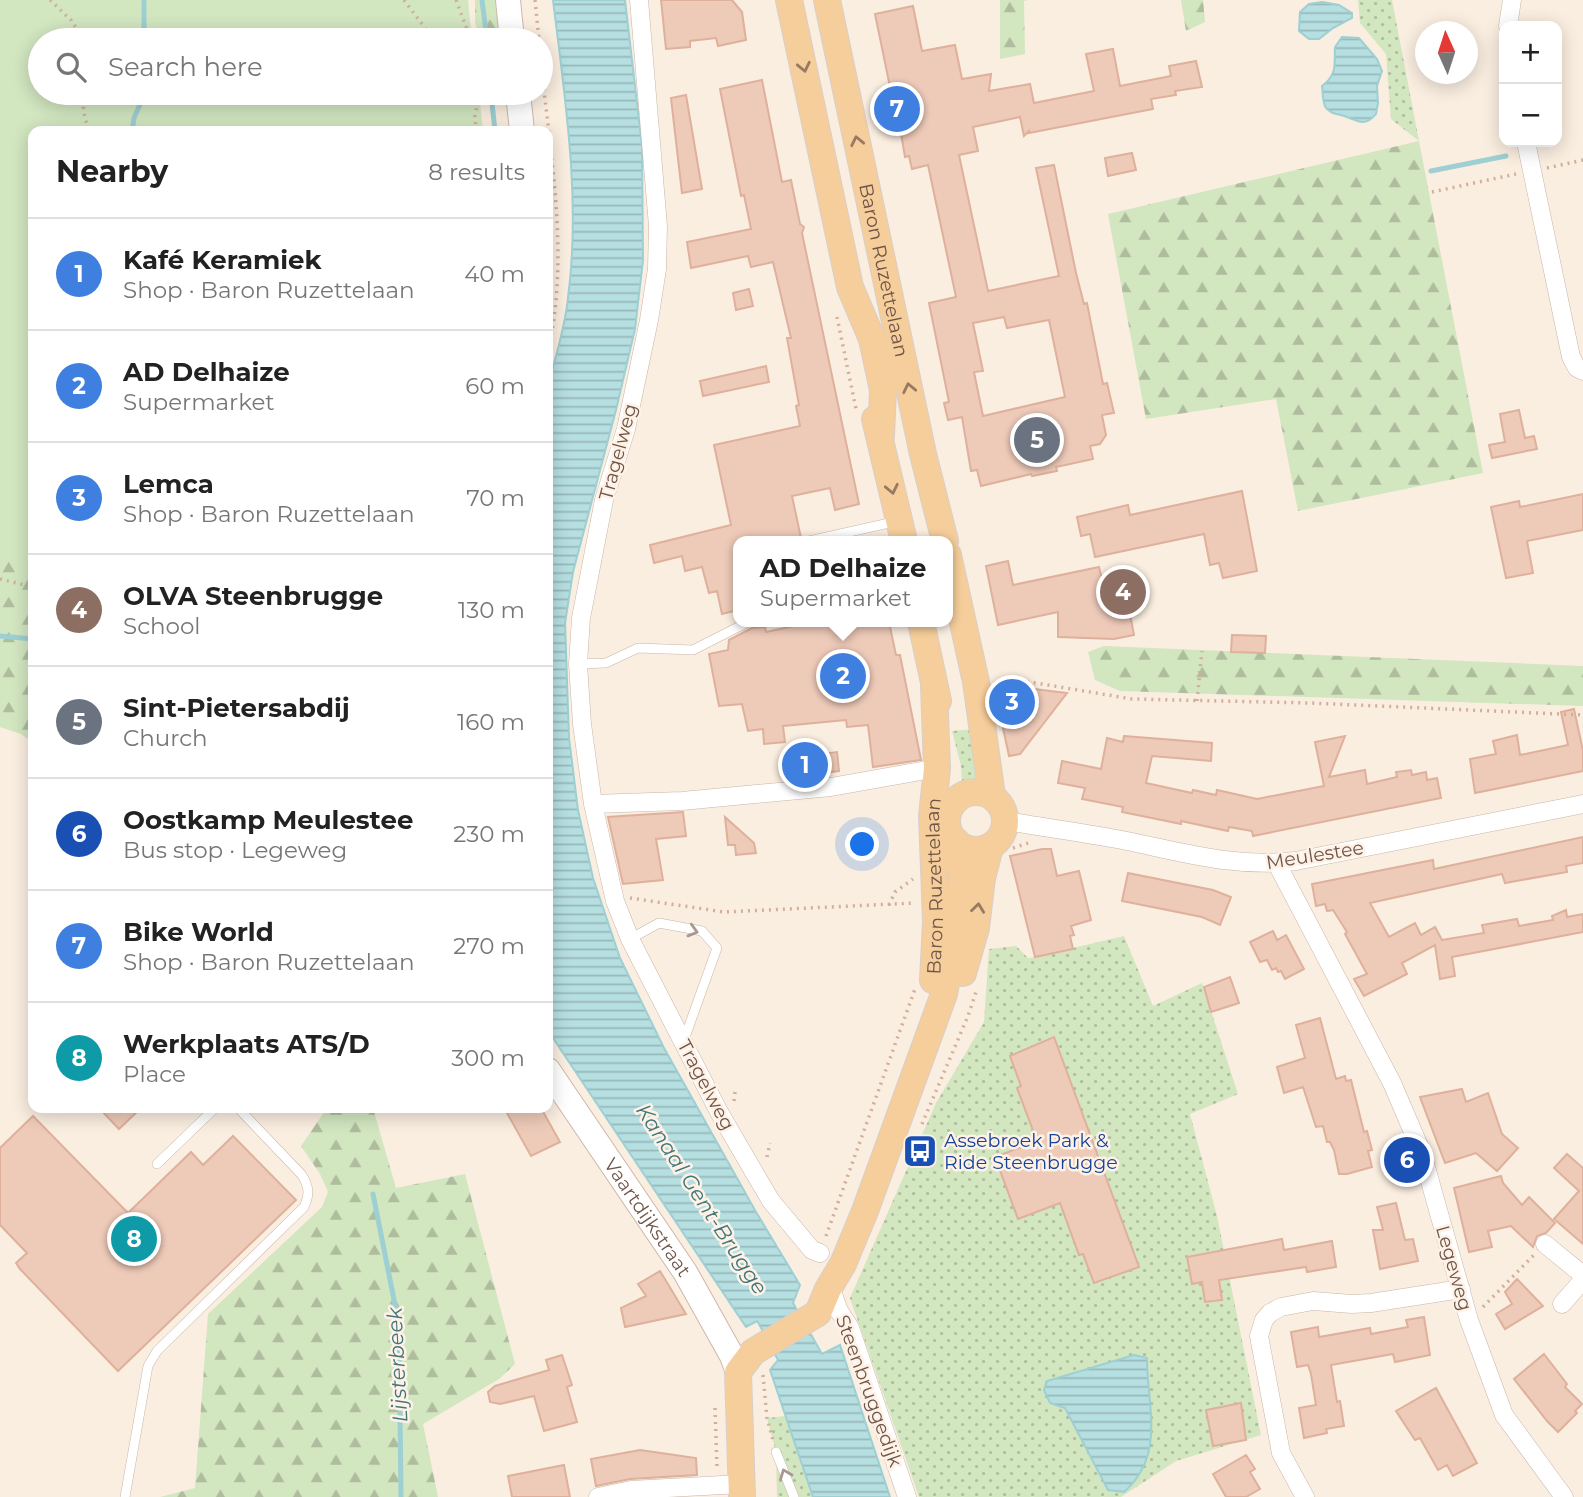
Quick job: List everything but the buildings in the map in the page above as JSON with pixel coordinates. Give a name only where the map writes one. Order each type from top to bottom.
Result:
[{"type":"main road","name":"Baron Ruzettelaan","points":[[789,0],[850,288],[872,339],[884,390],[881,436],[902,531]]},
{"type":"main road","name":"Baron Ruzettelaan","points":[[827,0],[923,454],[944,536]]},
{"type":"main road","points":[[953,574],[981,682],[992,796]]},
{"type":"main road","name":"Baron Ruzettelaan","points":[[922,627],[949,742],[957,799]]},
{"type":"main road","name":"Baron Ruzettelaan","points":[[912,1084],[918,1038],[932,987],[935,934],[932,816],[937,769],[934,685]]},
{"type":"main road","points":[[968,792],[981,792],[992,796],[1000,803],[1006,821],[1004,831],[990,847],[978,850],[966,848],[956,841],[949,831],[947,820],[950,808],[968,792]]},
{"type":"main road","name":"Baron Ruzettelaan","points":[[750,1371],[753,1352],[818,1312],[865,1211],[944,994],[957,925],[962,877],[956,841]]},
{"type":"main road","name":"Baron Ruzettelaan","points":[[912,1084],[940,1046],[976,928],[982,878],[990,847]]},
{"type":"main road","points":[[734,1489],[750,1371]]},
{"type":"street","points":[[508,0],[511,28]]},
{"type":"street","name":"Tragelweg","points":[[639,0],[658,226],[657,270],[626,429],[604,499],[581,618],[578,664],[582,724],[593,804],[615,901],[630,939],[683,1044],[771,1201],[812,1250],[820,1253]]},
{"type":"street","points":[[1509,21],[1512,0]]},
{"type":"street","points":[[519,105],[521,126]]},
{"type":"street","points":[[1527,147],[1571,358],[1577,368],[1583,371]]},
{"type":"street","points":[[593,804],[831,788],[927,770]]},
{"type":"street","name":"Meulestee","points":[[1006,821],[1125,841],[1226,862],[1277,863],[1583,804]]},
{"type":"street","name":"Legeweg","points":[[1277,863],[1392,1083],[1422,1153],[1469,1321],[1504,1415],[1564,1497]]},
{"type":"street","name":"Vaartdijkstraat","points":[[553,1077],[685,1272],[727,1346],[750,1371]]},
{"type":"street","points":[[1545,1244],[1583,1278],[1562,1304]]},
{"type":"street","name":"Steenbruggedijk","points":[[830,1286],[839,1311],[849,1328],[907,1497]]},
{"type":"street","points":[[1305,1497],[1287,1467],[1278,1440],[1259,1336],[1264,1320],[1281,1307],[1313,1301],[1371,1303],[1461,1289]]},
{"type":"street","points":[[598,1497],[631,1490],[734,1489]]},
{"type":"lane","points":[[856,536],[902,531]]},
{"type":"lane","points":[[578,664],[606,663],[638,648],[693,650],[738,627]]},
{"type":"lane","points":[[630,939],[659,923],[702,931],[718,948],[683,1044]]},
{"type":"lane","points":[[157,1164],[210,1113]]},
{"type":"lane","points":[[125,1497],[148,1366],[157,1350],[304,1207],[309,1196],[308,1185],[302,1175],[243,1113]]},
{"type":"lane","points":[[776,1452],[794,1497]]},
{"type":"path","points":[[50,0],[76,28]]},
{"type":"path","points":[[404,0],[425,28]]},
{"type":"path","points":[[456,0],[466,28]]},
{"type":"path","points":[[535,0],[538,28]]},
{"type":"path","points":[[83,105],[87,126]]},
{"type":"path","points":[[476,126],[477,105]]},
{"type":"path","points":[[545,105],[548,126]]},
{"type":"path","points":[[1432,192],[1583,160]]},
{"type":"path","points":[[553,181],[557,284],[553,314]]},
{"type":"path","points":[[0,579],[28,586]]},
{"type":"path","points":[[1197,701],[1202,651]]},
{"type":"path","points":[[981,682],[1012,679],[1132,699],[1310,703],[1583,715]]},
{"type":"path","points":[[890,905],[895,892],[921,873]]},
{"type":"path","points":[[615,901],[635,897],[724,912],[921,903]]},
{"type":"path","points":[[820,1253],[916,984]]},
{"type":"path","points":[[1469,1321],[1545,1244]]},
{"type":"path","points":[[750,1371],[776,1452]]},
{"type":"path","points":[[715,1407],[734,1489]]},
{"type":"green space","points":[[0,0],[153,0],[74,28],[28,28],[28,105],[38,105],[34,126],[28,126],[28,739],[0,727]]},
{"type":"green space","points":[[0,0],[468,0],[471,28],[28,28],[28,105],[480,105],[482,126],[28,126],[28,564],[0,556]]},
{"type":"green space","points":[[475,0],[495,0],[498,28],[476,28]]},
{"type":"green space","points":[[1000,0],[1028,0],[1024,1],[1025,54],[1000,59]]},
{"type":"green space","points":[[1181,0],[1203,0],[1205,22],[1186,31]]},
{"type":"green space","points":[[1358,0],[1392,0],[1419,141],[1391,119],[1386,54],[1360,23]]},
{"type":"green space","points":[[1419,141],[1483,473],[1298,511],[1276,399],[1146,419],[1108,214]]},
{"type":"green space","points":[[1104,646],[1583,666],[1583,706],[1120,691],[1095,680],[1088,652]]},
{"type":"green space","points":[[975,729],[983,781],[962,784],[961,766],[952,731]]},
{"type":"green space","points":[[1124,936],[1153,1006],[1202,983],[1238,1094],[1190,1114],[1217,1216],[1261,1435],[1176,1461],[1121,1497],[919,1497],[850,1298],[936,1103],[984,1022],[989,949],[1016,946],[1028,958]]},
{"type":"green space","points":[[324,1113],[374,1113],[396,1188],[465,1174],[515,1364],[499,1379],[423,1424],[438,1497],[160,1497],[195,1488],[208,1314],[322,1207],[328,1192],[320,1174],[301,1146]]},
{"type":"green space","points":[[786,1416],[813,1497],[777,1497],[776,1452],[767,1418]]},
{"type":"water","name":"Kanaal Gent-Brugge","points":[[553,0],[625,0],[642,146],[643,260],[635,329],[573,572],[565,623],[569,738],[578,810],[593,878],[620,958],[664,1048],[800,1285],[793,1303],[822,1354],[840,1345],[890,1497],[813,1497],[770,1370],[778,1360],[759,1324],[757,1321],[746,1327],[553,1037],[553,367],[567,309],[573,223],[570,149]]},
{"type":"water","points":[[1322,2],[1339,5],[1352,13],[1352,18],[1319,39],[1309,39],[1299,31],[1300,12],[1309,4]]},
{"type":"water","points":[[1342,37],[1359,38],[1377,59],[1382,71],[1377,86],[1376,114],[1367,121],[1359,122],[1333,113],[1324,103],[1322,86],[1333,73],[1335,47]]},
{"type":"water","points":[[1134,1355],[1147,1358],[1151,1412],[1150,1446],[1137,1478],[1124,1492],[1108,1490],[1065,1408],[1050,1403],[1044,1390],[1047,1381]]},
{"type":"waterway","name":"Lijsterbeek","points":[[144,0],[144,28]]},
{"type":"waterway","points":[[482,0],[486,28]]},
{"type":"waterway","name":"Lijsterbeek","points":[[133,126],[140,105]]},
{"type":"waterway","points":[[492,105],[494,126]]},
{"type":"waterway","points":[[1431,171],[1506,156]]},
{"type":"waterway","points":[[0,636],[28,639]]},
{"type":"waterway","name":"Lijsterbeek","points":[[373,1194],[399,1325],[401,1497]]},
{"type":"place","name":"Bike World","points":[[897,109]]},
{"type":"place","name":"Sint-Pietersabdij","points":[[1037,440]]},
{"type":"place","name":"OLVA Steenbrugge","points":[[1123,592]]},
{"type":"place","name":"AD Delhaize","points":[[843,676]]},
{"type":"place","name":"Lemca","points":[[1012,702]]},
{"type":"place","name":"Kafé Keramiek","points":[[805,765]]},
{"type":"place","name":"Assebroek Park & Ride Steenbrugge","points":[[920,1151]]},
{"type":"place","name":"Oostkamp Meulestee","points":[[1407,1160]]},
{"type":"place","name":"Werkplaats ATS/D","points":[[134,1239]]}]
